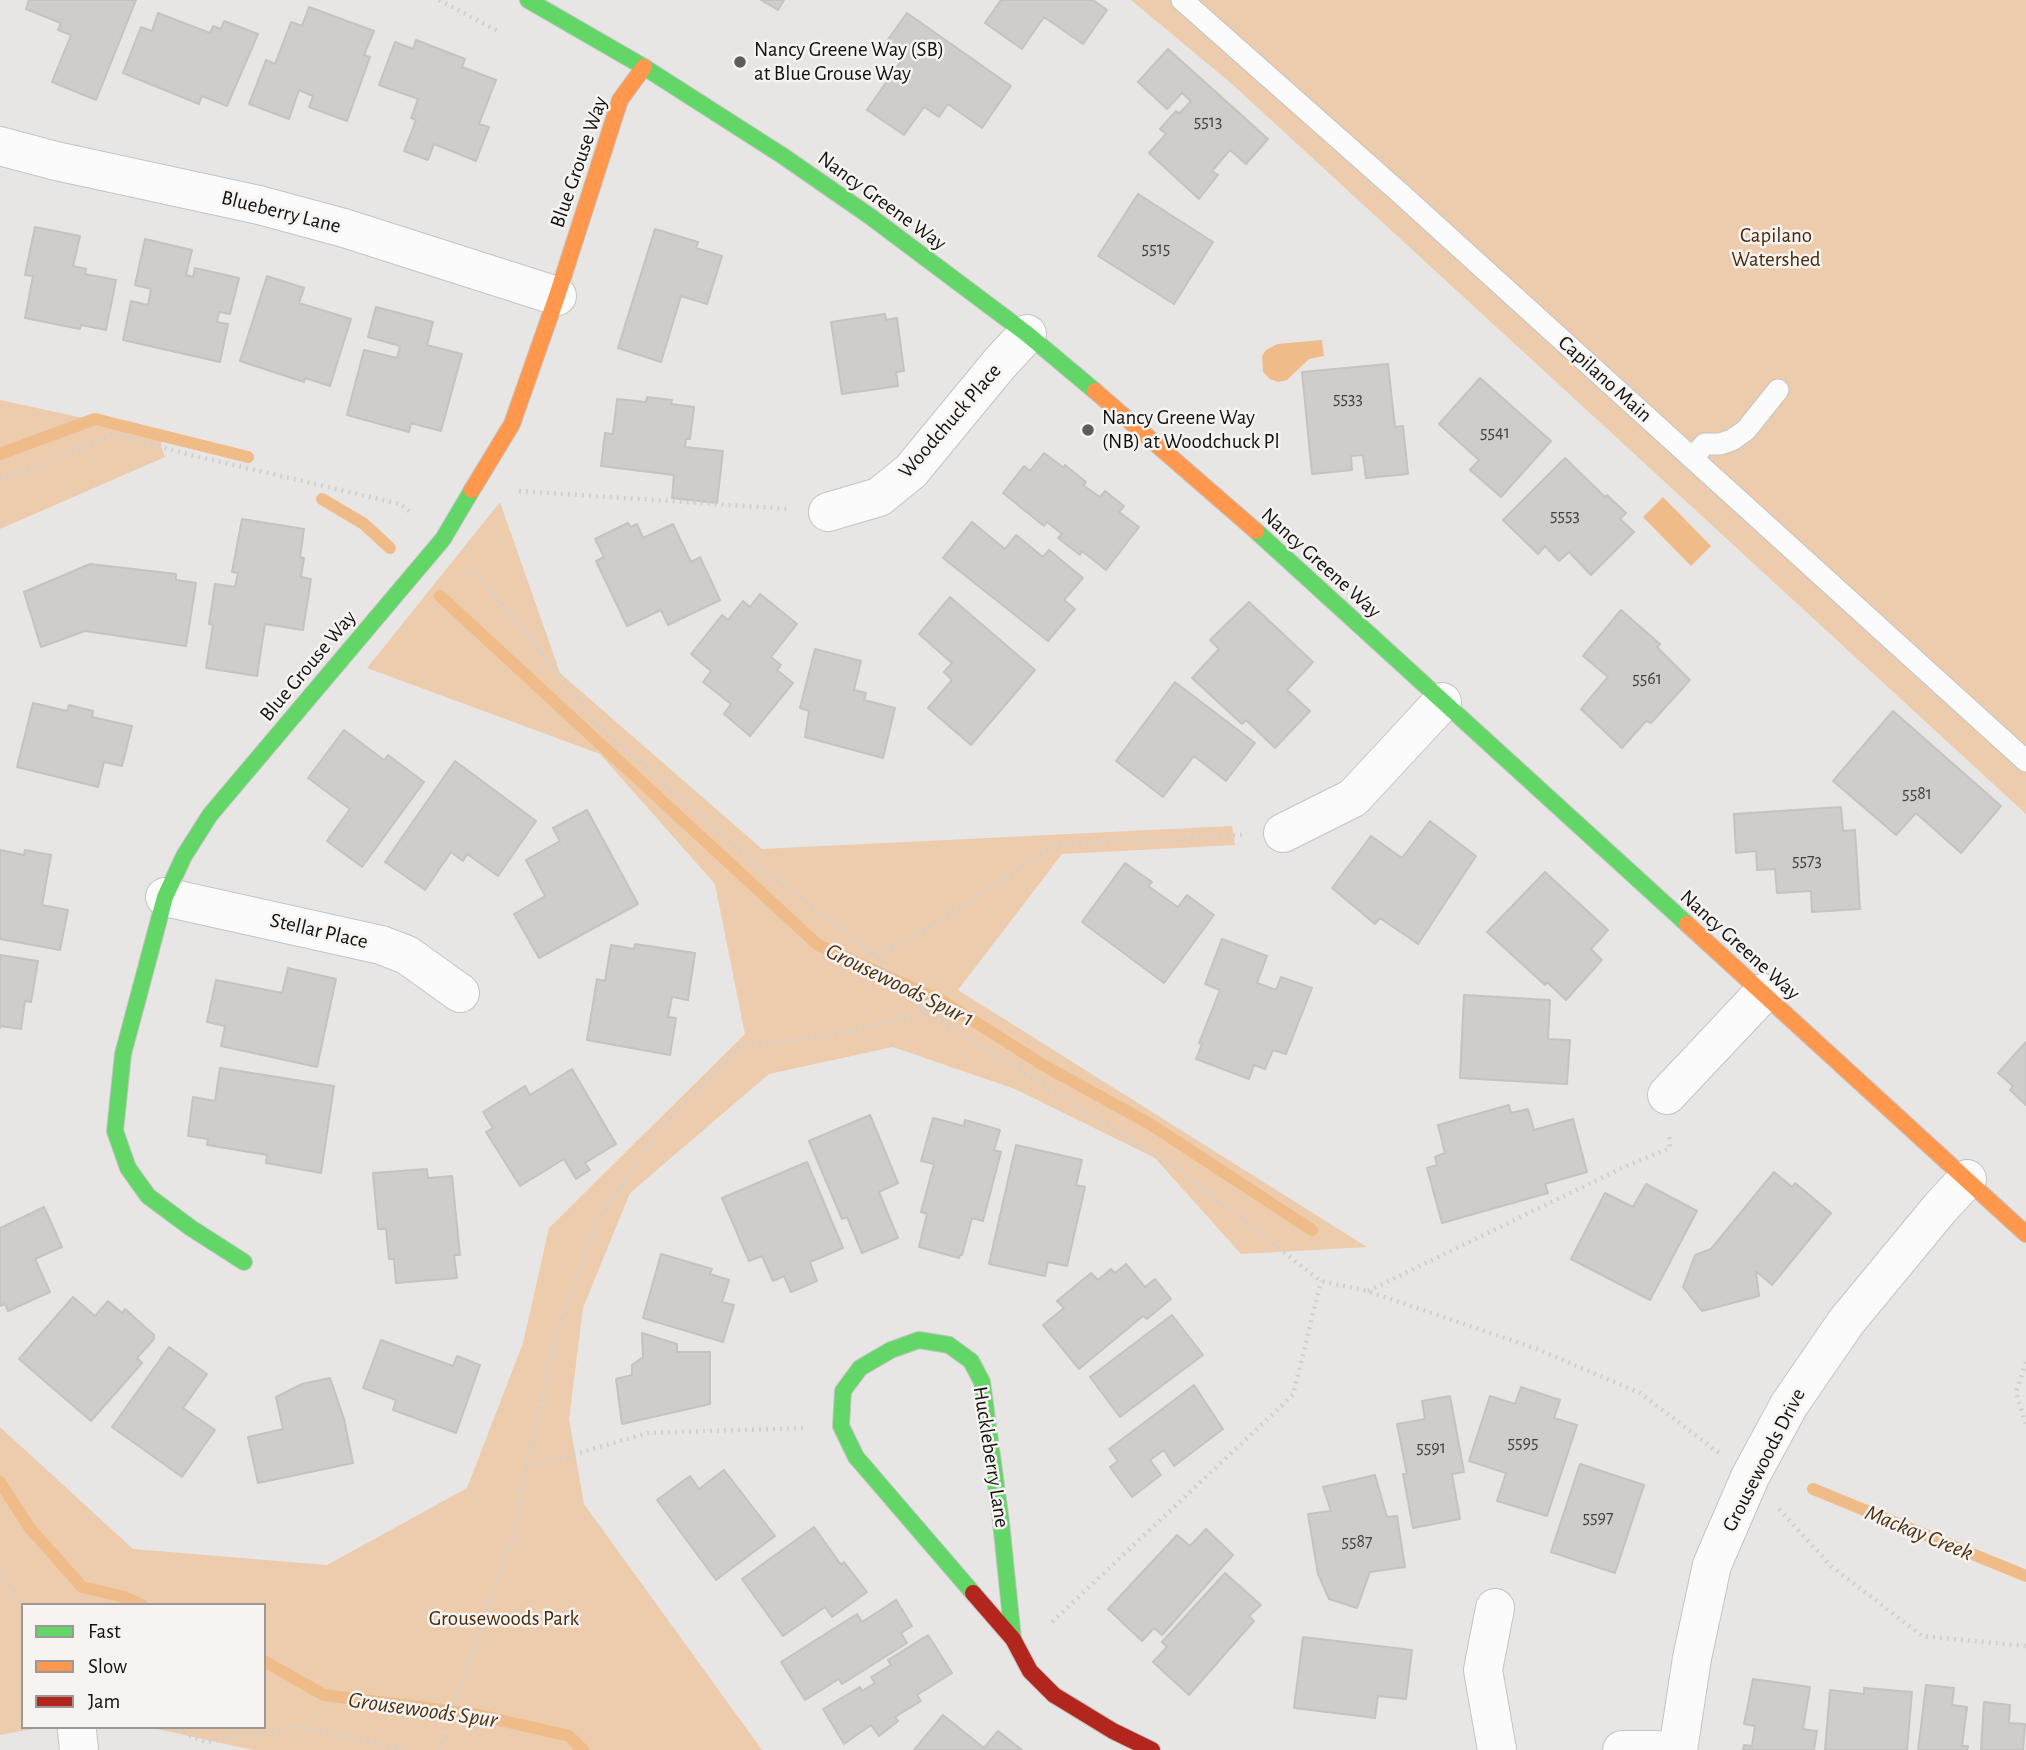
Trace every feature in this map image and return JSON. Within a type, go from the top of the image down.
[{"type":"street","name":"Nancy Greene Way","points":[[528,0],[644,67],[783,156],[1027,334],[1279,551],[2026,1234]]},
{"type":"street","name":"Blue Grouse Way","points":[[244,1262],[148,1196],[128,1168],[115,1131],[123,1054],[165,897],[184,856],[210,814],[443,539],[512,424],[620,100],[644,67]]},
{"type":"street","name":"Blueberry Lane","points":[[0,146],[56,162],[259,205],[332,224],[556,296]]},
{"type":"street","name":"Woodchuck Place","points":[[828,512],[878,497],[911,471],[1027,334]]},
{"type":"street","points":[[1283,833],[1353,798],[1442,702]]},
{"type":"street","name":"Stellar Place","points":[[165,897],[381,945],[407,955],[460,993]]},
{"type":"street","points":[[1667,1095],[1763,993]]},
{"type":"street","name":"Grousewoods Drive","points":[[1678,1750],[1692,1658],[1712,1565],[1750,1477],[1789,1405],[1846,1322],[1941,1206],[1967,1179]]},
{"type":"street","name":"Huckleberry Lane","points":[[1017,1645],[982,1382],[971,1361],[948,1345],[919,1340],[891,1350],[860,1368],[843,1391],[841,1426],[856,1457],[1017,1645],[1030,1671],[1054,1695],[1113,1731],[1152,1750]]},
{"type":"street","points":[[1495,1608],[1483,1670],[1497,1750]]},
{"type":"street","points":[[1622,1750],[1656,1750]]},
{"type":"lane","name":"Capilano Main","points":[[1181,0],[1390,184],[2026,761]]},
{"type":"lane","points":[[1692,458],[1704,444],[1720,444],[1732,440],[1746,430],[1778,390]]},
{"type":"path","points":[[0,479],[32,469],[114,434],[400,504],[443,539],[503,606],[600,727],[758,866],[872,953],[916,1003],[928,1012],[1180,1171],[1321,1281],[1367,1291],[1537,1349],[1640,1393],[1750,1477],[1831,1566],[1922,1636],[2026,1646]]},
{"type":"path","points":[[473,488],[828,512]]},
{"type":"path","points":[[872,953],[901,944],[1054,845],[1283,833]]},
{"type":"path","points":[[440,1750],[514,1533],[556,1336],[598,1220],[656,1133],[740,1047],[843,1033],[928,1012]]},
{"type":"path","points":[[1367,1291],[1612,1173],[1670,1148],[1667,1095]]},
{"type":"path","points":[[1017,1645],[1293,1395],[1321,1281]]},
{"type":"path","points":[[2026,1362],[2016,1392],[2026,1425]]},
{"type":"path","points":[[526,1469],[648,1433],[841,1426]]},
{"type":"path","points":[[0,1573],[21,1604]]},
{"type":"path","points":[[175,1729],[205,1742],[301,1727],[406,1750]]},
{"type":"green space","name":"Capilano Watershed","points":[[1131,0],[2026,0],[2026,814],[1232,84]]},
{"type":"green space","points":[[0,400],[162,435],[161,446],[165,457],[0,529]]},
{"type":"green space","name":"Grousewoods Park","points":[[500,502],[560,673],[762,849],[1232,826],[1235,845],[1062,854],[958,990],[1367,1247],[1241,1254],[1155,1158],[1015,1089],[893,1047],[769,1074],[630,1193],[583,1308],[569,1419],[584,1504],[762,1750],[253,1750],[157,1729],[266,1729],[266,1603],[21,1603],[21,1729],[32,1729],[0,1735],[0,1427],[133,1549],[327,1565],[467,1488],[523,1343],[549,1228],[745,1034],[715,884],[600,754],[367,668]]},
{"type":"shaded area","points":[[1322,340],[1324,356],[1309,359],[1287,380],[1278,382],[1263,372],[1262,356],[1266,350],[1277,344]]},
{"type":"shaded area","points":[[1663,497],[1711,546],[1691,566],[1643,517]]},
{"type":"building","points":[[29,0],[136,0],[96,100],[52,82],[71,35],[58,30],[61,23],[26,9]]},
{"type":"building","points":[[761,0],[784,0],[778,10]]},
{"type":"building","points":[[1001,0],[1093,0],[1107,10],[1083,44],[1044,17],[1022,49],[985,23]]},
{"type":"building","points":[[309,7],[374,31],[364,55],[370,57],[347,121],[309,107],[313,96],[299,90],[289,119],[249,104],[266,60],[275,64],[291,22],[302,26]]},
{"type":"building","points":[[158,13],[210,33],[213,26],[221,29],[224,21],[258,34],[227,106],[202,96],[199,104],[123,73],[141,27],[152,31]]},
{"type":"building","points":[[907,13],[1011,86],[982,128],[948,104],[939,117],[924,107],[904,135],[867,110],[903,58],[884,45]]},
{"type":"building","points":[[416,40],[465,59],[462,67],[496,80],[479,124],[489,127],[476,161],[434,144],[428,160],[404,151],[416,120],[411,118],[418,99],[379,85],[395,42],[413,49]]},
{"type":"building","points":[[1168,49],[1268,139],[1246,164],[1230,150],[1212,171],[1218,175],[1199,199],[1149,153],[1166,134],[1160,129],[1176,111],[1179,114],[1191,101],[1182,93],[1167,109],[1138,82]]},
{"type":"building","points":[[1138,194],[1213,242],[1174,304],[1098,256]]},
{"type":"building","points":[[35,227],[80,236],[73,266],[86,269],[85,274],[116,280],[106,330],[81,325],[80,329],[25,318],[33,276],[25,275]]},
{"type":"building","points":[[655,229],[698,242],[696,248],[722,256],[707,304],[681,296],[661,362],[618,348]]},
{"type":"building","points":[[145,239],[192,250],[186,275],[193,277],[195,268],[239,278],[230,314],[219,312],[217,322],[228,324],[220,362],[123,340],[131,301],[148,305],[151,289],[135,285]]},
{"type":"building","points":[[267,276],[304,288],[299,303],[351,319],[330,386],[305,378],[304,382],[240,361]]},
{"type":"building","points":[[376,307],[433,322],[427,345],[462,354],[441,431],[411,423],[409,432],[347,415],[364,350],[397,358],[400,346],[368,337]]},
{"type":"building","points":[[885,314],[886,320],[897,318],[904,371],[896,372],[898,386],[842,394],[831,322]]},
{"type":"building","points":[[1388,364],[1395,427],[1403,426],[1408,474],[1366,478],[1363,455],[1351,456],[1352,470],[1312,474],[1302,372]]},
{"type":"building","points":[[1480,378],[1551,441],[1501,497],[1470,470],[1479,460],[1439,424]]},
{"type":"building","points":[[647,397],[672,400],[671,404],[694,407],[690,439],[686,439],[685,447],[723,451],[717,503],[672,498],[674,475],[601,466],[605,433],[613,434],[617,399],[646,402]]},
{"type":"building","points":[[1044,453],[1064,468],[1065,465],[1086,482],[1083,485],[1100,497],[1105,491],[1124,506],[1119,512],[1139,527],[1106,570],[1082,551],[1080,555],[1058,538],[1062,534],[1047,522],[1044,526],[1003,493],[1024,466],[1030,471]]},
{"type":"building","points":[[1565,458],[1605,497],[1607,495],[1626,513],[1620,519],[1634,532],[1591,575],[1569,552],[1559,561],[1545,546],[1538,554],[1503,520]]},
{"type":"building","points":[[242,519],[304,529],[300,557],[304,558],[301,577],[311,579],[303,630],[265,624],[257,676],[206,668],[213,625],[209,624],[215,584],[235,587],[238,573],[232,572]]},
{"type":"building","points":[[972,522],[1005,549],[1016,535],[1043,557],[1049,550],[1083,578],[1064,600],[1075,609],[1048,641],[943,558]]},
{"type":"building","points":[[628,523],[631,527],[637,524],[643,538],[673,524],[691,562],[700,557],[720,600],[668,625],[661,610],[627,626],[596,561],[604,557],[595,539]]},
{"type":"building","points":[[90,564],[176,574],[176,580],[196,583],[186,646],[85,631],[41,647],[24,592]]},
{"type":"building","points":[[760,594],[797,624],[771,657],[781,665],[777,670],[793,683],[750,736],[724,714],[731,704],[703,682],[711,671],[691,654],[722,615],[728,620],[743,601],[750,607]]},
{"type":"building","points":[[950,597],[1035,670],[971,745],[928,708],[952,680],[944,672],[952,663],[919,634]]},
{"type":"building","points":[[1249,602],[1313,662],[1287,690],[1310,711],[1275,748],[1246,720],[1242,724],[1192,678],[1219,649],[1210,640]]},
{"type":"building","points":[[1621,610],[1660,644],[1657,647],[1690,680],[1651,723],[1646,721],[1622,748],[1581,709],[1608,677],[1583,656]]},
{"type":"building","points":[[815,649],[861,661],[854,690],[866,693],[864,700],[895,708],[883,758],[805,737],[809,711],[800,708]]},
{"type":"building","points":[[1175,682],[1255,743],[1226,781],[1194,756],[1163,797],[1116,761]]},
{"type":"building","points":[[33,703],[67,711],[69,705],[93,711],[92,717],[132,726],[122,766],[104,762],[98,787],[17,767]]},
{"type":"building","points":[[1893,711],[2001,806],[1961,853],[1916,813],[1896,835],[1833,781]]},
{"type":"building","points":[[344,730],[384,760],[388,755],[424,782],[362,867],[327,841],[350,809],[308,778]]},
{"type":"building","points":[[455,761],[536,821],[498,876],[467,854],[463,861],[451,852],[425,890],[385,862]]},
{"type":"building","points":[[1841,807],[1843,831],[1855,830],[1860,909],[1812,912],[1811,891],[1777,893],[1775,869],[1757,870],[1756,851],[1736,853],[1734,814]]},
{"type":"building","points":[[587,810],[638,904],[539,958],[514,914],[545,896],[526,860],[560,841],[553,828]]},
{"type":"building","points":[[1430,821],[1476,856],[1418,944],[1380,918],[1375,924],[1332,888],[1371,836],[1402,858]]},
{"type":"building","points":[[0,850],[24,855],[25,850],[51,855],[42,905],[68,910],[60,950],[0,939]]},
{"type":"building","points":[[1125,863],[1152,882],[1148,886],[1178,907],[1187,895],[1214,915],[1164,983],[1082,922]]},
{"type":"building","points":[[1545,872],[1608,930],[1591,949],[1602,960],[1566,1000],[1547,982],[1545,985],[1487,932]]},
{"type":"building","points":[[1222,939],[1267,956],[1257,983],[1276,990],[1281,977],[1312,988],[1286,1054],[1273,1050],[1265,1069],[1254,1065],[1249,1079],[1196,1059],[1202,1044],[1199,1043],[1220,990],[1205,984]]},
{"type":"building","points":[[635,944],[695,953],[688,1000],[672,997],[668,1017],[676,1018],[670,1055],[587,1040],[597,979],[605,981],[611,945],[634,949]]},
{"type":"building","points":[[0,955],[38,961],[31,1002],[25,1001],[21,1029],[0,1026]]},
{"type":"building","points":[[288,968],[336,979],[317,1067],[221,1046],[225,1026],[207,1022],[216,980],[282,993]]},
{"type":"building","points":[[1464,995],[1550,1000],[1548,1039],[1570,1040],[1567,1084],[1460,1078]]},
{"type":"building","points":[[2026,1042],[2026,1105],[2010,1090],[2013,1086],[1998,1073]]},
{"type":"building","points":[[220,1068],[334,1086],[321,1173],[266,1163],[267,1155],[207,1145],[208,1139],[188,1136],[193,1097],[215,1101]]},
{"type":"building","points":[[572,1069],[616,1144],[585,1163],[590,1170],[576,1179],[564,1159],[520,1186],[486,1132],[493,1128],[483,1112],[525,1086],[530,1095]]},
{"type":"building","points":[[1509,1105],[1511,1113],[1528,1109],[1534,1130],[1573,1119],[1587,1172],[1545,1184],[1548,1193],[1442,1223],[1427,1168],[1437,1165],[1435,1157],[1445,1153],[1438,1125]]},
{"type":"building","points":[[870,1115],[898,1183],[879,1192],[898,1238],[862,1253],[847,1217],[842,1219],[809,1141]]},
{"type":"building","points":[[933,1118],[964,1126],[965,1120],[1000,1130],[994,1150],[1001,1152],[983,1221],[972,1218],[959,1258],[919,1247],[927,1214],[921,1212],[934,1164],[921,1161]]},
{"type":"building","points":[[1016,1145],[1082,1160],[1076,1185],[1085,1187],[1067,1266],[1048,1262],[1045,1276],[989,1264]]},
{"type":"building","points":[[807,1162],[843,1248],[810,1262],[817,1281],[791,1292],[784,1276],[773,1281],[762,1256],[749,1261],[722,1198]]},
{"type":"building","points":[[427,1169],[428,1178],[452,1176],[460,1255],[454,1255],[457,1278],[396,1283],[394,1259],[389,1259],[386,1229],[378,1229],[373,1173]]},
{"type":"building","points":[[1774,1172],[1792,1187],[1795,1183],[1831,1213],[1772,1285],[1756,1271],[1759,1296],[1702,1311],[1683,1287],[1695,1255],[1711,1249]]},
{"type":"building","points":[[1646,1184],[1697,1211],[1650,1300],[1571,1259],[1605,1193],[1633,1207]]},
{"type":"building","points":[[44,1207],[62,1247],[35,1259],[50,1292],[8,1311],[5,1304],[0,1306],[0,1228]]},
{"type":"building","points":[[661,1254],[712,1269],[710,1274],[729,1280],[722,1302],[734,1305],[723,1342],[643,1318]]},
{"type":"building","points":[[1126,1264],[1145,1287],[1155,1279],[1171,1299],[1147,1319],[1143,1316],[1079,1369],[1043,1325],[1064,1308],[1057,1301],[1091,1273],[1098,1280],[1111,1269],[1115,1273]]},
{"type":"building","points":[[73,1297],[95,1316],[108,1301],[122,1313],[125,1309],[154,1335],[154,1339],[137,1358],[142,1363],[91,1421],[19,1359]]},
{"type":"building","points":[[1172,1315],[1203,1355],[1120,1417],[1090,1377]]},
{"type":"building","points":[[642,1333],[677,1344],[677,1352],[710,1352],[710,1404],[622,1424],[616,1379],[632,1375],[632,1365],[643,1357]]},
{"type":"building","points":[[381,1340],[453,1366],[457,1356],[480,1365],[456,1433],[393,1410],[396,1400],[363,1388]]},
{"type":"building","points":[[169,1347],[207,1374],[183,1408],[215,1430],[182,1477],[112,1427]]},
{"type":"building","points":[[330,1378],[344,1419],[353,1463],[258,1483],[248,1437],[283,1429],[276,1397],[302,1384]]},
{"type":"building","points":[[1194,1385],[1223,1429],[1174,1466],[1164,1450],[1150,1460],[1161,1475],[1132,1497],[1110,1467],[1118,1461],[1109,1449]]},
{"type":"building","points":[[1521,1387],[1560,1400],[1554,1418],[1577,1425],[1547,1516],[1497,1501],[1506,1473],[1469,1461],[1490,1396],[1515,1404]]},
{"type":"building","points":[[1450,1396],[1464,1472],[1452,1474],[1460,1519],[1413,1528],[1403,1474],[1407,1474],[1397,1424],[1425,1419],[1422,1401]]},
{"type":"building","points":[[1580,1464],[1644,1485],[1615,1573],[1551,1552]]},
{"type":"building","points":[[724,1470],[775,1536],[716,1580],[657,1500],[690,1476],[699,1489]]},
{"type":"building","points":[[1375,1475],[1387,1517],[1397,1516],[1405,1567],[1370,1572],[1357,1608],[1329,1599],[1318,1574],[1308,1514],[1331,1511],[1323,1487]]},
{"type":"building","points":[[814,1527],[841,1565],[844,1562],[867,1592],[832,1617],[825,1607],[783,1636],[742,1579]]},
{"type":"building","points":[[1206,1529],[1233,1555],[1162,1635],[1154,1628],[1142,1641],[1108,1609],[1177,1535],[1190,1546]]},
{"type":"building","points":[[1225,1573],[1261,1605],[1249,1616],[1254,1621],[1189,1695],[1153,1662],[1167,1647],[1162,1642]]},
{"type":"building","points":[[896,1600],[912,1626],[901,1633],[907,1643],[842,1684],[839,1679],[805,1700],[781,1662],[857,1614],[862,1622]]},
{"type":"building","points":[[928,1635],[952,1673],[917,1695],[921,1701],[895,1717],[898,1721],[879,1736],[871,1725],[844,1744],[823,1709],[860,1687],[862,1691],[875,1683],[871,1677],[891,1665],[888,1660]]},
{"type":"building","points":[[1303,1637],[1412,1650],[1406,1699],[1378,1696],[1375,1718],[1294,1708]]},
{"type":"building","points":[[1753,1679],[1810,1687],[1803,1729],[1817,1731],[1814,1750],[1743,1750],[1744,1745],[1752,1746],[1755,1726],[1744,1724]]},
{"type":"building","points":[[1926,1685],[1954,1688],[1952,1705],[1967,1707],[1962,1746],[1968,1746],[1967,1750],[1918,1750]]},
{"type":"building","points":[[1864,1688],[1912,1692],[1907,1750],[1825,1750],[1830,1690],[1864,1694]]},
{"type":"building","points":[[1984,1702],[2010,1705],[2009,1723],[2025,1724],[2023,1750],[1981,1750]]},
{"type":"building","points":[[943,1715],[984,1748],[998,1731],[1022,1750],[914,1750]]},
{"type":"waterway","name":"Grousewoods Spur 1","points":[[0,454],[95,419],[248,457]]},
{"type":"waterway","name":"Grousewoods Spur 1","points":[[322,499],[364,524],[390,548]]},
{"type":"waterway","name":"Grousewoods Spur 1","points":[[440,596],[818,945],[944,1002],[1043,1065],[1150,1124],[1312,1230]]},
{"type":"waterway","name":"Grousewoods Spur","points":[[0,1482],[29,1527],[82,1587],[138,1603]]},
{"type":"waterway","name":"Mackay Creek","points":[[1813,1489],[2026,1576]]},
{"type":"waterway","name":"Grousewoods Spur","points":[[266,1662],[324,1695],[474,1714],[569,1736],[583,1750]]},
{"type":"traffic: fast","points":[[528,0],[644,67],[783,156],[871,217],[1027,334],[1095,391]]},
{"type":"traffic: fast","points":[[244,1262],[148,1196],[128,1168],[115,1131],[123,1054],[165,897],[184,856],[210,815],[443,539],[472,490]]},
{"type":"traffic: fast","points":[[1256,531],[1687,924]]},
{"type":"traffic: fast","points":[[973,1593],[856,1457],[841,1426],[843,1391],[860,1368],[891,1350],[919,1340],[949,1345],[971,1361],[982,1382],[1013,1639]]},
{"type":"traffic: slow","points":[[472,490],[512,424],[557,296],[620,100],[644,67]]},
{"type":"traffic: slow","points":[[1095,391],[1256,531]]},
{"type":"traffic: slow","points":[[1687,924],[2026,1234]]},
{"type":"traffic: jam","points":[[973,1593],[1013,1639],[1030,1671],[1054,1695],[1113,1731],[1152,1750]]},
{"type":"place","name":"Nancy Greene Way (SB) at Blue Grouse Way","points":[[740,62]]},
{"type":"place","name":"Nancy Greene Way (NB) at Woodchuck Pl","points":[[1088,430]]}]
